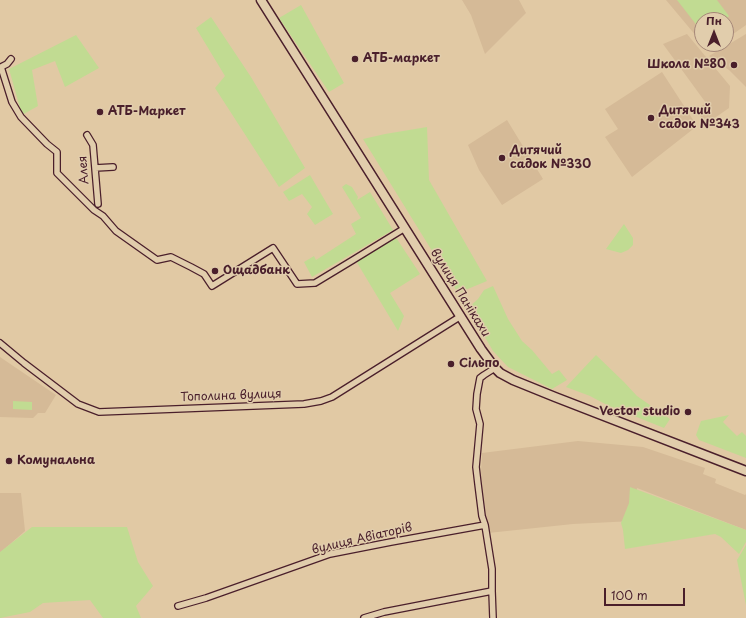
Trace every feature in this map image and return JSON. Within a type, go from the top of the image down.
[{"type":"street","name":"вулиця Панікахи","points":[[261,0],[481,349],[500,373],[520,383],[746,471]]},
{"type":"street","points":[[11,59],[7,64],[1,67],[12,102],[21,117],[47,144],[57,152],[57,173],[94,210],[103,216],[116,231],[157,260],[171,257],[191,266],[204,274],[212,286],[273,248],[297,284],[315,283],[405,228]]},
{"type":"street","name":"Алея","points":[[87,135],[93,145],[98,204]]},
{"type":"street","points":[[95,168],[112,167]]},
{"type":"street","name":"Тополина вулиця","points":[[0,343],[78,404],[99,412],[304,404],[321,401],[332,397],[461,316]]},
{"type":"street","points":[[493,618],[492,569],[481,510],[476,467],[480,424],[477,414],[479,383],[480,378],[484,374],[495,368]]},
{"type":"street","name":"вулиця Авіаторів","points":[[178,606],[206,598],[330,554],[485,525]]},
{"type":"street","points":[[364,618],[384,612],[492,591]]},
{"type":"shaded area","points":[[462,0],[519,0],[526,13],[485,54],[471,15]]},
{"type":"shaded area","points":[[666,0],[746,0],[746,25],[734,33],[734,12],[694,12],[694,33]]},
{"type":"shaded area","points":[[687,34],[694,42],[694,52],[702,52],[730,86],[729,108],[706,124],[696,110],[706,103],[663,44]]},
{"type":"shaded area","name":"Школа №80","points":[[746,34],[746,87],[729,70],[709,56],[716,52],[734,52],[734,41]]},
{"type":"shaded area","name":"Дитячий садок №343","points":[[662,72],[697,126],[632,177],[605,137],[618,129],[605,109]]},
{"type":"shaded area","name":"Дитячий садок №330","points":[[507,120],[543,179],[502,205],[479,170],[468,145]]},
{"type":"shaded area","points":[[0,357],[56,395],[45,413],[38,413],[33,418],[0,417]]},
{"type":"shaded area","points":[[578,441],[643,447],[705,468],[703,474],[716,479],[715,483],[745,495],[746,494],[746,530],[637,488],[633,521],[573,524],[488,533],[481,473],[482,453]]},
{"type":"shaded area","points":[[0,493],[21,493],[25,531],[1,552],[0,552]]},
{"type":"green space","points":[[677,0],[717,0],[726,12],[694,12],[694,22]]},
{"type":"green space","points":[[301,5],[344,83],[329,92],[279,18]]},
{"type":"green space","points":[[211,17],[251,77],[305,168],[279,187],[215,88],[225,76],[196,28]]},
{"type":"green space","points":[[76,35],[99,68],[65,87],[55,61],[32,70],[38,106],[22,115],[9,69]]},
{"type":"green space","points":[[427,127],[429,180],[487,281],[458,293],[363,139]]},
{"type":"green space","points":[[310,175],[333,214],[315,225],[307,214],[312,207],[302,194],[289,201],[283,192]]},
{"type":"green space","points":[[346,184],[352,187],[358,197],[357,200],[370,192],[393,230],[312,277],[304,262],[314,256],[316,260],[356,234],[351,224],[361,218],[342,187]]},
{"type":"green space","points":[[624,224],[633,238],[633,245],[628,250],[621,253],[606,249]]},
{"type":"green space","points":[[395,236],[420,274],[390,293],[404,316],[398,331],[356,261]]},
{"type":"green space","points":[[493,286],[508,319],[522,341],[532,350],[552,374],[559,370],[567,380],[552,389],[508,367],[493,351],[468,308],[478,299],[484,290]]},
{"type":"green space","points":[[596,355],[637,396],[670,419],[664,428],[566,387]]},
{"type":"green space","points":[[13,401],[32,402],[32,410],[13,409]]},
{"type":"green space","points":[[729,415],[723,422],[737,436],[742,432],[746,436],[746,458],[699,440],[696,435],[701,421]]},
{"type":"green space","points":[[630,487],[746,530],[746,542],[739,554],[721,537],[715,534],[625,549],[621,523],[629,503]]},
{"type":"green space","points":[[32,527],[127,527],[138,562],[153,586],[136,606],[141,618],[103,618],[90,600],[43,603],[30,612],[0,618],[0,552]]},
{"type":"green space","points":[[746,545],[746,605],[737,560]]},
{"type":"place","name":"АТБ-маркет","points":[[355,59]]},
{"type":"place","name":"Школа №80","points":[[734,65]]},
{"type":"place","name":"АТБ-Маркет","points":[[100,112]]},
{"type":"place","name":"Дитячий садок №343","points":[[651,118]]},
{"type":"place","name":"Дитячий садок №330","points":[[502,158]]},
{"type":"place","name":"Ощадбанк","points":[[215,271]]},
{"type":"place","name":"Сільпо","points":[[451,364]]},
{"type":"place","name":"Vector studio","points":[[688,412]]},
{"type":"place","name":"Комунальна","points":[[9,461]]}]
